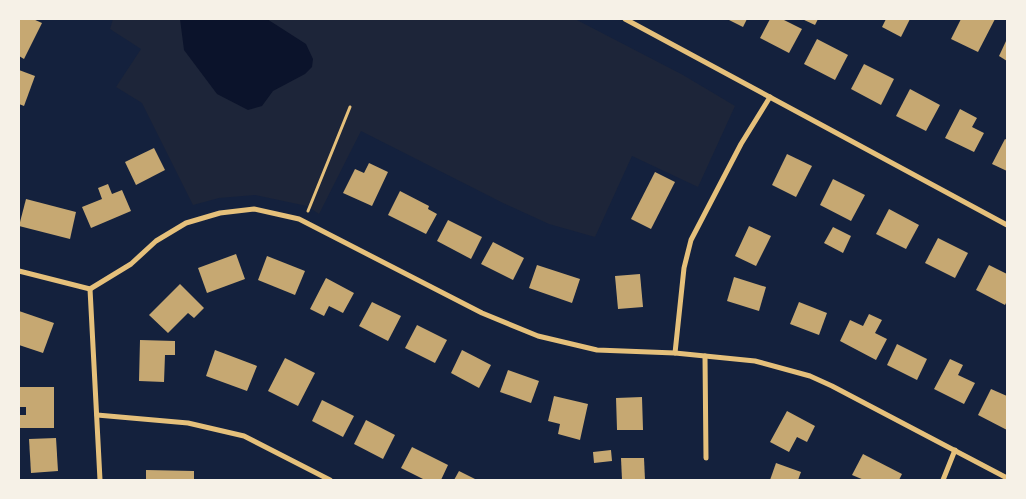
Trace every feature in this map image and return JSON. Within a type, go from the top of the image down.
[{"type":"street","points":[[625,19],[1007,225]]},
{"type":"street","points":[[675,353],[684,268],[691,240],[741,144],[770,97]]},
{"type":"street","points":[[19,271],[90,289],[131,264],[156,241],[186,223],[220,213],[254,209],[304,221],[482,313],[538,336],[597,350],[675,353],[755,361],[810,376],[1007,478]]},
{"type":"street","points":[[90,289],[100,480]]},
{"type":"street","points":[[705,356],[706,458]]},
{"type":"street","points":[[96,415],[188,423],[244,436],[330,480]]},
{"type":"street","points":[[944,480],[955,450]]},
{"type":"path","points":[[304,221],[350,106]]},
{"type":"shaded area","points":[[113,19],[575,19],[683,75],[735,106],[698,187],[632,156],[595,237],[549,224],[503,203],[361,131],[319,214],[307,206],[255,195],[219,198],[193,205],[142,103],[116,87],[141,49],[110,29]]},
{"type":"shaded area","points":[[180,19],[267,19],[306,44],[313,59],[312,67],[305,74],[273,91],[262,106],[248,110],[217,94],[184,50]]},
{"type":"building","points":[[19,19],[33,19],[42,23],[24,59],[19,56]]},
{"type":"building","points":[[727,19],[747,19],[743,27]]},
{"type":"building","points":[[770,19],[782,19],[802,29],[789,53],[760,38]]},
{"type":"building","points":[[802,19],[818,19],[815,25]]},
{"type":"building","points":[[886,19],[910,19],[901,37],[882,27]]},
{"type":"building","points":[[961,19],[995,19],[978,52],[951,39]]},
{"type":"building","points":[[817,39],[848,55],[835,80],[804,64]]},
{"type":"building","points":[[1007,39],[1007,61],[999,56]]},
{"type":"building","points":[[864,64],[894,79],[881,105],[851,89]]},
{"type":"building","points":[[19,70],[35,76],[24,106],[19,104]]},
{"type":"building","points":[[910,89],[940,105],[926,131],[896,116]]},
{"type":"building","points":[[960,109],[977,118],[972,127],[984,133],[974,152],[945,138]]},
{"type":"building","points":[[1005,139],[1007,140],[1007,171],[992,164]]},
{"type":"building","points":[[154,148],[165,170],[136,185],[125,162]]},
{"type":"building","points":[[787,154],[812,166],[796,197],[772,185]]},
{"type":"building","points":[[369,163],[388,172],[372,206],[343,193],[355,169],[364,173]]},
{"type":"building","points":[[655,172],[675,182],[651,229],[631,219]]},
{"type":"building","points":[[833,179],[865,195],[851,221],[820,205]]},
{"type":"building","points":[[108,184],[112,194],[122,190],[131,211],[91,228],[82,207],[102,199],[98,188]]},
{"type":"building","points":[[400,191],[429,206],[428,209],[437,214],[426,234],[388,215]]},
{"type":"building","points":[[26,199],[76,212],[70,239],[19,226]]},
{"type":"building","points":[[889,209],[919,225],[906,249],[876,234]]},
{"type":"building","points":[[448,220],[482,237],[471,259],[437,241]]},
{"type":"building","points":[[749,226],[771,236],[756,266],[735,256]]},
{"type":"building","points":[[833,227],[851,236],[843,253],[824,243]]},
{"type":"building","points":[[938,238],[968,253],[955,278],[925,263]]},
{"type":"building","points":[[493,242],[524,258],[513,280],[481,264]]},
{"type":"building","points":[[236,254],[245,279],[207,293],[198,268]]},
{"type":"building","points":[[267,256],[305,271],[295,295],[258,280]]},
{"type":"building","points":[[537,265],[580,279],[572,303],[529,288]]},
{"type":"building","points":[[989,265],[1007,274],[1007,301],[1005,305],[976,290]]},
{"type":"building","points":[[640,274],[643,307],[618,309],[615,276]]},
{"type":"building","points":[[734,277],[766,287],[759,311],[727,301]]},
{"type":"building","points":[[326,278],[354,293],[343,313],[329,306],[324,316],[310,309]]},
{"type":"building","points":[[180,284],[204,308],[194,318],[188,313],[168,333],[149,315]]},
{"type":"building","points":[[372,302],[401,316],[388,341],[359,326]]},
{"type":"building","points":[[799,302],[827,313],[819,335],[790,324]]},
{"type":"building","points":[[19,311],[54,323],[43,353],[19,345]]},
{"type":"building","points":[[869,314],[882,320],[875,333],[887,339],[876,360],[840,341],[850,320],[863,326]]},
{"type":"building","points":[[417,325],[447,340],[435,363],[405,348]]},
{"type":"building","points":[[140,340],[175,341],[175,355],[165,355],[164,382],[139,381]]},
{"type":"building","points":[[897,344],[927,359],[917,380],[887,365]]},
{"type":"building","points":[[215,350],[257,366],[247,391],[206,376]]},
{"type":"building","points":[[462,350],[491,365],[479,388],[451,373]]},
{"type":"building","points":[[285,358],[315,373],[298,406],[268,391]]},
{"type":"building","points":[[950,359],[963,365],[958,375],[975,383],[964,404],[934,389]]},
{"type":"building","points":[[508,370],[539,381],[531,403],[500,392]]},
{"type":"building","points":[[19,387],[54,387],[54,428],[19,428],[19,415],[26,415],[26,407],[19,407]]},
{"type":"building","points":[[991,389],[1007,396],[1007,430],[978,415]]},
{"type":"building","points":[[554,396],[588,404],[580,440],[558,434],[560,424],[548,421]]},
{"type":"building","points":[[642,397],[643,430],[617,430],[616,398]]},
{"type":"building","points":[[322,400],[354,416],[343,437],[312,421]]},
{"type":"building","points":[[787,411],[815,426],[807,442],[797,437],[789,452],[770,442]]},
{"type":"building","points":[[366,420],[395,435],[383,459],[354,444]]},
{"type":"building","points":[[56,438],[58,471],[31,473],[29,439]]},
{"type":"building","points":[[412,447],[448,465],[441,480],[425,480],[401,468]]},
{"type":"building","points":[[611,450],[612,461],[594,463],[593,452]]},
{"type":"building","points":[[863,454],[902,474],[899,480],[864,480],[852,475]]},
{"type":"building","points":[[621,458],[644,458],[645,480],[622,480]]},
{"type":"building","points":[[776,463],[801,472],[798,480],[770,480]]},
{"type":"building","points":[[146,470],[194,471],[194,480],[146,480]]},
{"type":"building","points":[[459,471],[477,480],[454,480]]}]
